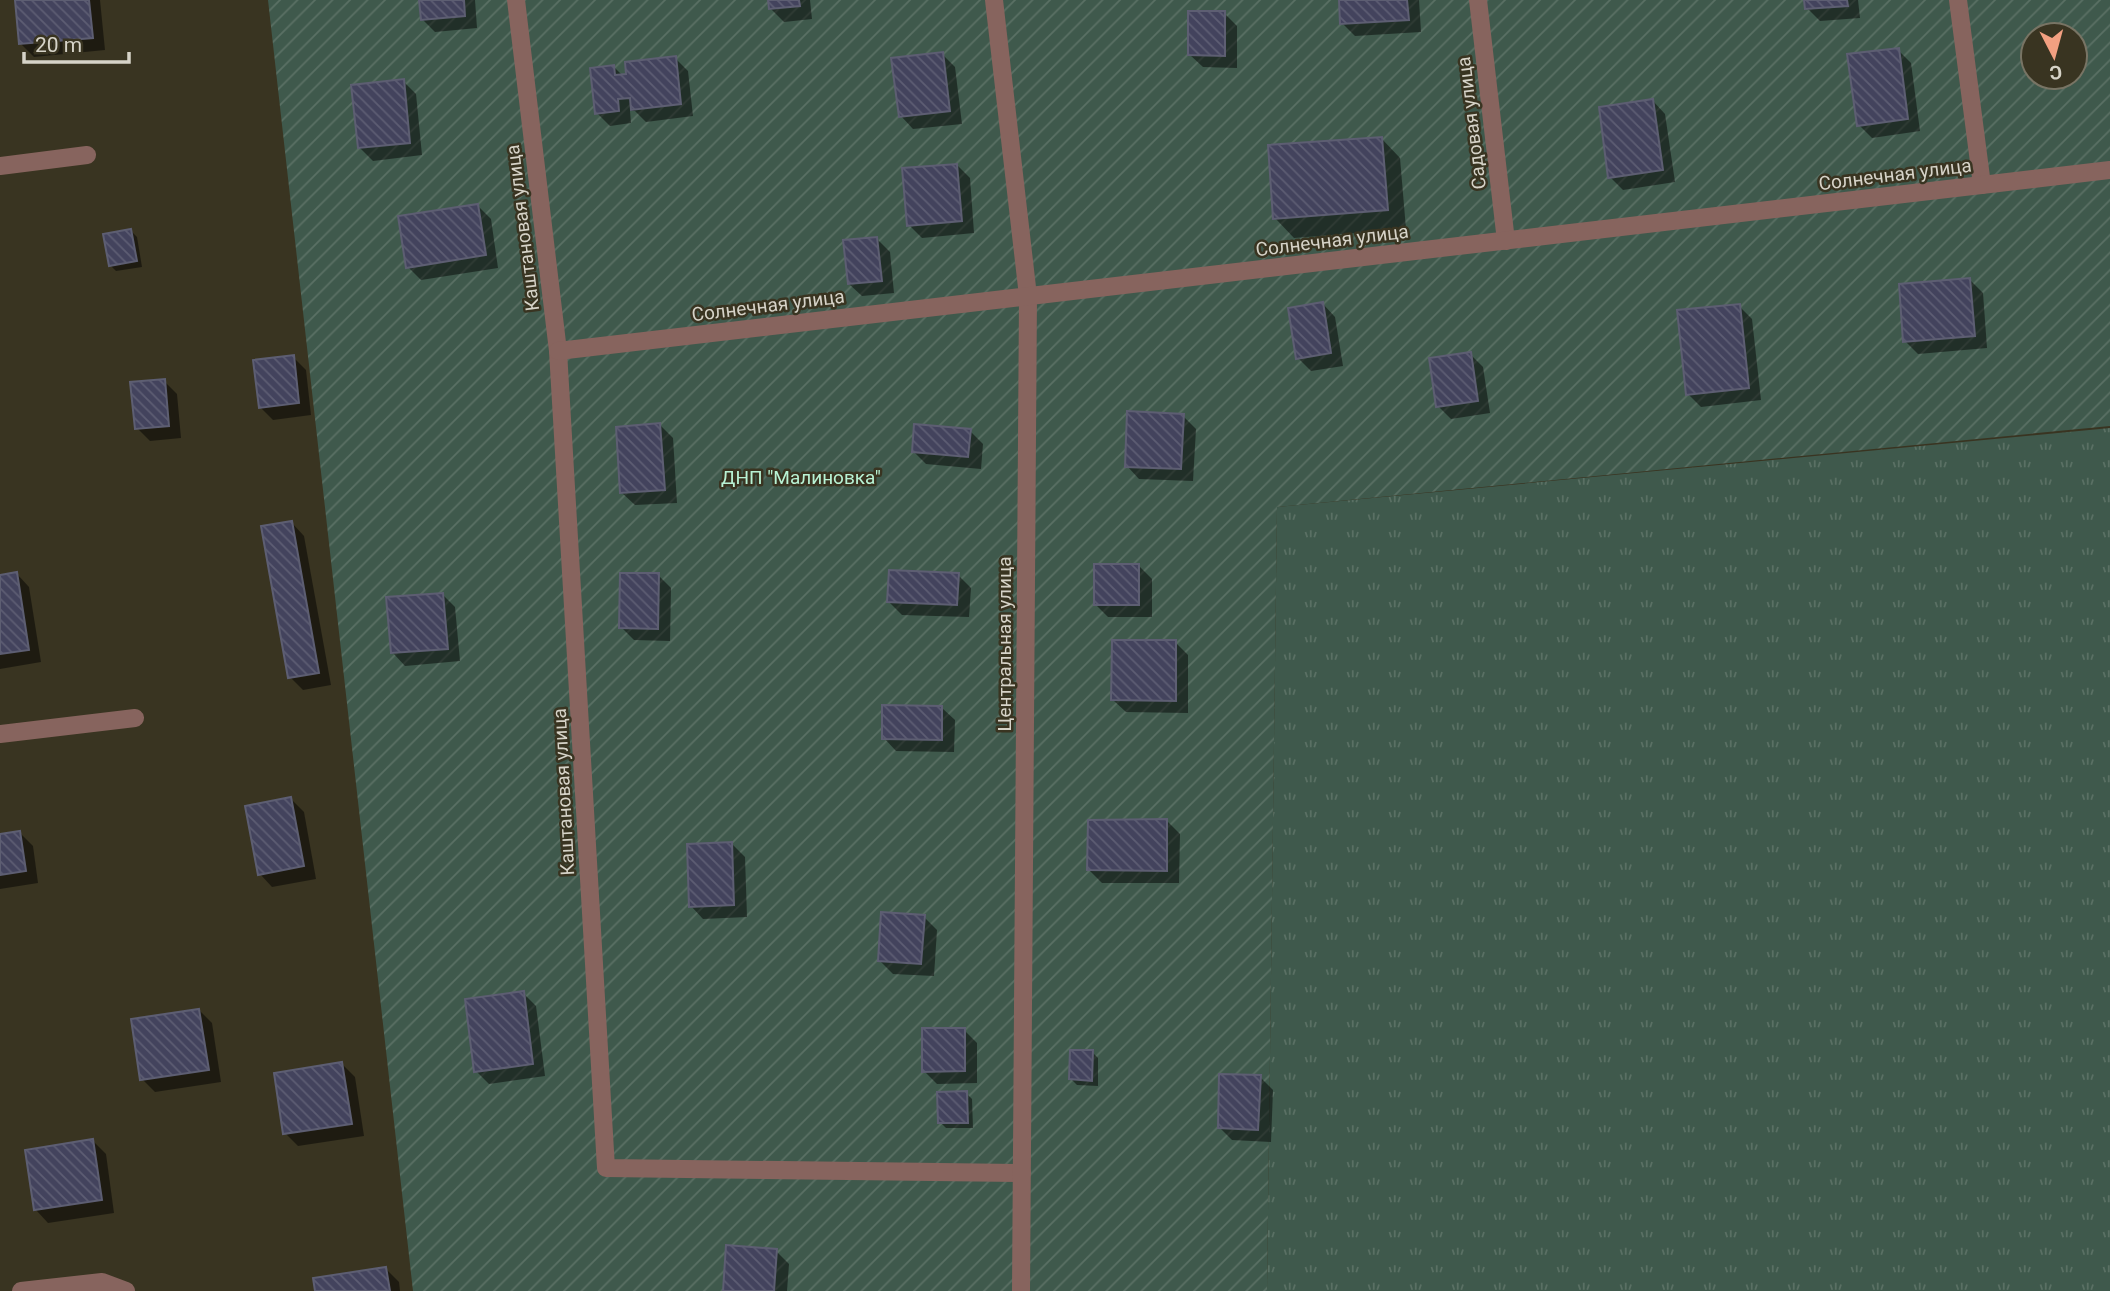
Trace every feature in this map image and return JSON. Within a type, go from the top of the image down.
[{"type":"street","name":"Каштановая улица","points":[[516,0],[558,351],[606,1168],[1021,1173]]},
{"type":"street","name":"Центральная улица","points":[[994,0],[1028,296],[1021,1291]]},
{"type":"street","name":"Садовая улица","points":[[1478,0],[1506,241]]},
{"type":"street","points":[[1958,0],[1982,185]]},
{"type":"street","points":[[0,166],[88,155]]},
{"type":"street","name":"Солнечная улица","points":[[558,351],[2110,170]]},
{"type":"street","points":[[0,734],[135,718]]},
{"type":"street","points":[[21,1291],[102,1282],[125,1291]]},
{"type":"green space","name":"ДНП \"Малиновка\"","points":[[268,0],[2110,0],[2110,426],[1277,507],[1267,1291],[413,1291]]},
{"type":"green space","points":[[2110,428],[2110,1291],[1267,1291],[1277,507]]},
{"type":"building","points":[[15,0],[89,0],[93,38],[19,44]]},
{"type":"building","points":[[419,0],[464,0],[465,16],[421,20]]},
{"type":"building","points":[[768,0],[799,0],[800,6],[769,9]]},
{"type":"building","points":[[1339,0],[1407,0],[1409,20],[1340,24]]},
{"type":"building","points":[[1804,0],[1847,0],[1848,6],[1805,9]]},
{"type":"building","points":[[1188,11],[1225,11],[1225,56],[1188,55]]},
{"type":"building","points":[[1899,48],[1908,119],[1857,126],[1847,54]]},
{"type":"building","points":[[943,52],[950,111],[899,117],[891,58]]},
{"type":"building","points":[[676,56],[681,104],[631,110],[630,98],[618,99],[619,111],[595,114],[590,68],[614,65],[615,75],[626,74],[625,62]]},
{"type":"building","points":[[404,79],[410,143],[358,148],[351,85]]},
{"type":"building","points":[[1653,99],[1663,170],[1608,178],[1599,107]]},
{"type":"building","points":[[1382,137],[1388,210],[1273,219],[1268,145]]},
{"type":"building","points":[[957,164],[962,221],[907,226],[902,168]]},
{"type":"building","points":[[478,204],[486,255],[406,268],[398,216]]},
{"type":"building","points":[[131,229],[137,261],[109,266],[103,234]]},
{"type":"building","points":[[877,237],[882,281],[848,284],[843,240]]},
{"type":"building","points":[[1970,278],[1975,336],[1903,342],[1899,284]]},
{"type":"building","points":[[1323,302],[1331,353],[1296,359],[1288,308]]},
{"type":"building","points":[[1740,304],[1749,388],[1686,395],[1677,310]]},
{"type":"building","points":[[1471,352],[1478,401],[1436,407],[1429,358]]},
{"type":"building","points":[[294,355],[299,403],[259,408],[253,360]]},
{"type":"building","points":[[165,379],[169,426],[135,429],[130,382]]},
{"type":"building","points":[[1127,411],[1184,414],[1181,469],[1125,467]]},
{"type":"building","points":[[660,423],[665,490],[620,493],[616,427]]},
{"type":"building","points":[[914,424],[971,429],[968,457],[912,452]]},
{"type":"building","points":[[292,521],[319,673],[288,678],[261,526]]},
{"type":"building","points":[[1094,564],[1139,564],[1139,605],[1094,605]]},
{"type":"building","points":[[889,570],[959,573],[957,605],[887,602]]},
{"type":"building","points":[[17,572],[29,650],[0,654],[0,575]]},
{"type":"building","points":[[620,573],[659,573],[658,629],[619,628]]},
{"type":"building","points":[[443,593],[448,649],[391,653],[386,597]]},
{"type":"building","points":[[1112,640],[1176,640],[1176,701],[1111,700]]},
{"type":"building","points":[[882,705],[942,706],[942,740],[882,739]]},
{"type":"building","points":[[291,797],[304,866],[258,875],[245,806]]},
{"type":"building","points":[[1167,819],[1167,871],[1087,870],[1088,820]]},
{"type":"building","points":[[20,831],[26,871],[0,875],[0,834]]},
{"type":"building","points":[[732,842],[734,905],[689,907],[687,844]]},
{"type":"building","points":[[881,912],[925,915],[921,964],[878,961]]},
{"type":"building","points":[[524,991],[533,1064],[474,1072],[465,999]]},
{"type":"building","points":[[199,1009],[209,1070],[140,1080],[131,1019]]},
{"type":"building","points":[[922,1028],[965,1028],[965,1071],[922,1072]]},
{"type":"building","points":[[1070,1050],[1093,1050],[1092,1081],[1069,1079]]},
{"type":"building","points":[[342,1062],[352,1124],[283,1134],[274,1073]]},
{"type":"building","points":[[1219,1074],[1261,1075],[1258,1130],[1218,1128]]},
{"type":"building","points":[[967,1091],[968,1123],[938,1123],[937,1092]]},
{"type":"building","points":[[93,1139],[102,1200],[34,1210],[25,1150]]},
{"type":"building","points":[[726,1245],[777,1249],[774,1291],[723,1291]]},
{"type":"building","points":[[386,1267],[390,1291],[315,1291],[313,1278]]}]
